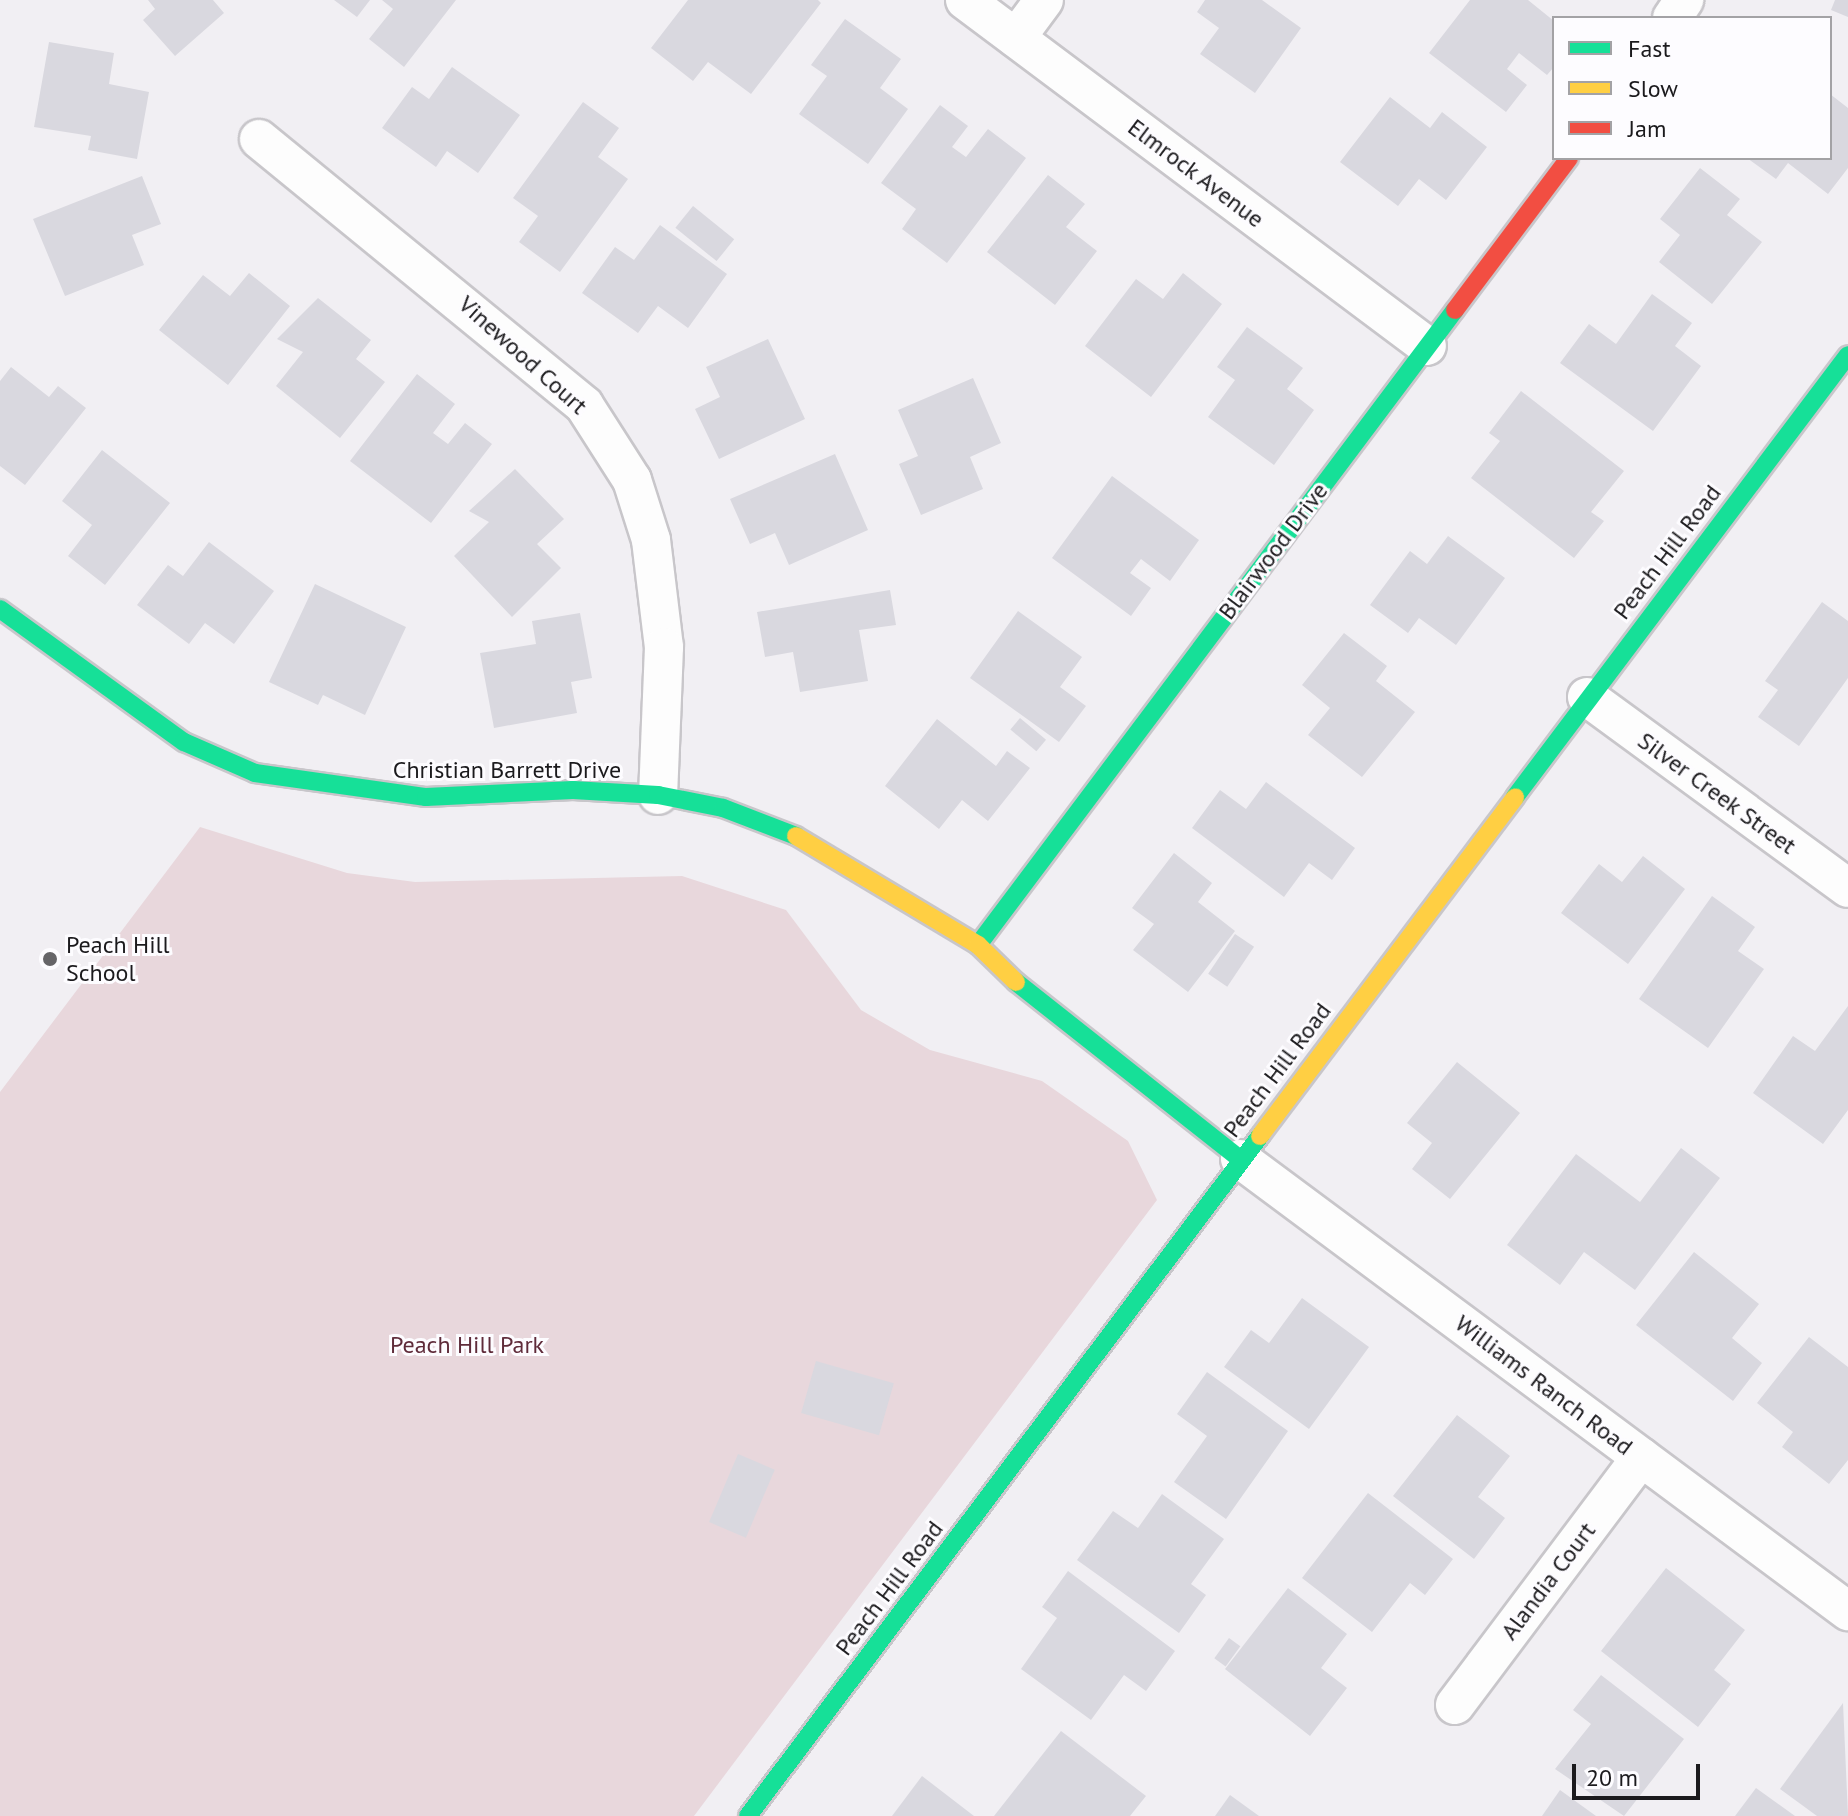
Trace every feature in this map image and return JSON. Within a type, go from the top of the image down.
[{"type":"street","name":"Elmrock Avenue","points":[[965,0],[1427,346]]},
{"type":"street","points":[[1016,38],[1044,0]]},
{"type":"street","name":"Vinewood Court","points":[[259,139],[584,405],[632,480],[651,540],[664,647],[658,795]]},
{"type":"street","name":"Blairwood Drive","points":[[978,945],[1567,160]]},
{"type":"street","name":"Peach Hill Road","points":[[748,1816],[1587,697],[1848,355]]},
{"type":"street","name":"Christian Barrett Drive","points":[[0,609],[184,742],[255,773],[426,797],[573,790],[658,795],[723,808],[816,843],[978,945],[1053,1018],[1240,1159]]},
{"type":"street","name":"Silver Creek Street","points":[[1587,697],[1848,888]]},
{"type":"street","name":"Williams Ranch Road","points":[[1240,1159],[1848,1611]]},
{"type":"street","name":"Alandia Court","points":[[1455,1705],[1641,1457]]},
{"type":"green space","name":"Peach Hill Park","points":[[200,827],[347,873],[415,882],[682,876],[786,910],[861,1010],[930,1050],[1042,1081],[1128,1141],[1157,1200],[694,1816],[0,1816],[0,1092]]},
{"type":"building","points":[[148,0],[213,0],[224,13],[175,56],[143,20],[155,9]]},
{"type":"building","points":[[334,0],[370,0],[357,17]]},
{"type":"building","points":[[382,0],[456,0],[404,67],[369,39],[393,9]]},
{"type":"building","points":[[688,0],[818,0],[821,3],[751,94],[708,62],[693,81],[651,48]]},
{"type":"building","points":[[1205,0],[1262,0],[1301,28],[1255,93],[1200,54],[1219,28],[1197,12]]},
{"type":"building","points":[[1470,0],[1528,0],[1552,19],[1552,69],[1547,75],[1519,53],[1507,69],[1527,85],[1506,112],[1429,53]]},
{"type":"building","points":[[1835,0],[1848,0],[1848,17],[1831,10]]},
{"type":"building","points":[[845,19],[901,59],[880,88],[908,109],[868,164],[799,114],[827,76],[811,65]]},
{"type":"building","points":[[49,42],[114,53],[109,84],[149,92],[137,159],[88,150],[91,136],[34,127]]},
{"type":"building","points":[[452,67],[520,115],[478,173],[447,151],[436,167],[382,128],[412,87],[429,99]]},
{"type":"building","points":[[1832,96],[1848,108],[1848,168],[1828,194],[1788,163],[1776,179],[1750,160],[1832,160]]},
{"type":"building","points":[[1390,97],[1430,128],[1442,112],[1487,147],[1446,200],[1419,179],[1398,206],[1340,162]]},
{"type":"building","points":[[583,102],[619,128],[598,157],[628,179],[560,272],[519,242],[538,216],[513,198]]},
{"type":"building","points":[[940,105],[968,126],[952,147],[966,157],[988,129],[1026,158],[947,263],[902,229],[916,209],[881,183]]},
{"type":"building","points":[[1700,168],[1740,199],[1727,215],[1762,242],[1712,304],[1659,262],[1680,235],[1660,219]]},
{"type":"building","points":[[1048,175],[1085,204],[1066,227],[1097,251],[1055,305],[987,252]]},
{"type":"building","points":[[142,176],[161,224],[132,235],[144,265],[65,296],[33,219]]},
{"type":"building","points":[[693,206],[734,239],[717,261],[675,228]]},
{"type":"building","points":[[660,225],[727,274],[688,328],[658,306],[638,333],[582,293],[615,247],[634,260]]},
{"type":"building","points":[[249,273],[290,306],[228,385],[159,330],[203,275],[230,296]]},
{"type":"building","points":[[1183,273],[1222,304],[1151,397],[1085,346],[1136,279],[1163,299]]},
{"type":"building","points":[[1652,294],[1692,323],[1675,346],[1701,366],[1653,431],[1560,363],[1589,324],[1616,344]]},
{"type":"building","points":[[318,298],[371,340],[356,359],[385,382],[340,438],[276,386],[303,352],[277,339]]},
{"type":"building","points":[[1247,327],[1303,368],[1287,389],[1314,410],[1274,465],[1208,417],[1235,380],[1217,367]]},
{"type":"building","points":[[768,339],[805,419],[719,459],[695,409],[720,397],[706,367]]},
{"type":"building","points":[[11,367],[49,397],[58,386],[86,408],[25,485],[0,466],[0,381]]},
{"type":"building","points":[[417,374],[455,404],[433,433],[448,444],[465,423],[492,444],[431,523],[350,461]]},
{"type":"building","points":[[973,378],[1001,443],[970,457],[983,489],[921,515],[899,464],[918,456],[898,410]]},
{"type":"building","points":[[1521,391],[1624,471],[1591,512],[1604,521],[1574,558],[1471,478],[1500,441],[1489,433]]},
{"type":"building","points":[[102,450],[170,503],[105,585],[68,556],[92,525],[62,501]]},
{"type":"building","points":[[835,454],[868,530],[789,565],[775,533],[750,544],[730,499]]},
{"type":"building","points":[[515,469],[564,519],[537,544],[561,568],[512,617],[454,556],[489,522],[469,511]]},
{"type":"building","points":[[1112,476],[1199,540],[1170,581],[1141,559],[1130,573],[1151,588],[1131,616],[1052,558]]},
{"type":"building","points":[[1448,536],[1505,578],[1456,645],[1419,618],[1408,633],[1370,605],[1410,551],[1427,564]]},
{"type":"building","points":[[209,542],[274,591],[234,644],[205,623],[189,644],[137,605],[168,565],[183,576]]},
{"type":"building","points":[[315,584],[406,627],[365,715],[323,695],[318,705],[269,682]]},
{"type":"building","points":[[890,590],[896,625],[859,630],[868,681],[800,692],[793,652],[765,657],[757,612]]},
{"type":"building","points":[[1822,602],[1848,621],[1848,678],[1799,746],[1758,717],[1778,690],[1765,681]]},
{"type":"building","points":[[1018,611],[1082,657],[1060,687],[1086,706],[1059,742],[970,678]]},
{"type":"building","points":[[580,613],[592,678],[571,682],[577,713],[494,728],[480,653],[536,644],[532,621]]},
{"type":"building","points":[[1344,633],[1387,666],[1376,681],[1415,712],[1362,777],[1308,735],[1330,708],[1302,685]]},
{"type":"building","points":[[1020,718],[1046,740],[1036,751],[1010,729]]},
{"type":"building","points":[[937,719],[996,766],[1007,751],[1030,768],[988,821],[962,800],[939,829],[885,786]]},
{"type":"building","points":[[1266,782],[1355,848],[1332,880],[1309,863],[1284,897],[1192,828],[1220,790],[1246,809]]},
{"type":"building","points":[[1174,853],[1212,883],[1198,902],[1235,931],[1188,992],[1133,950],[1154,924],[1132,908]]},
{"type":"building","points":[[1643,856],[1685,889],[1628,964],[1561,913],[1599,864],[1622,882]]},
{"type":"building","points":[[1712,896],[1755,927],[1738,951],[1764,969],[1708,1048],[1639,999]]},
{"type":"building","points":[[1235,934],[1254,947],[1227,987],[1208,974]]},
{"type":"building","points":[[1848,1006],[1848,1110],[1823,1144],[1753,1093],[1793,1036],[1815,1051]]},
{"type":"building","points":[[1457,1062],[1520,1113],[1450,1199],[1412,1169],[1432,1143],[1407,1123]]},
{"type":"building","points":[[1681,1148],[1720,1178],[1635,1290],[1584,1252],[1560,1285],[1507,1245],[1576,1154],[1640,1202]]},
{"type":"building","points":[[1694,1252],[1759,1304],[1732,1338],[1762,1363],[1733,1401],[1636,1325]]},
{"type":"building","points":[[1302,1298],[1369,1347],[1309,1429],[1224,1367],[1251,1330],[1269,1343]]},
{"type":"building","points":[[1809,1337],[1848,1367],[1848,1460],[1829,1484],[1782,1447],[1793,1432],[1757,1403]]},
{"type":"building","points":[[816,1361],[894,1383],[879,1435],[801,1413]]},
{"type":"building","points":[[1207,1372],[1288,1431],[1226,1519],[1174,1482],[1207,1436],[1177,1414]]},
{"type":"building","points":[[1457,1415],[1510,1456],[1478,1497],[1505,1518],[1474,1559],[1393,1496]]},
{"type":"building","points":[[738,1454],[775,1470],[746,1538],[709,1522]]},
{"type":"building","points":[[1368,1493],[1453,1559],[1425,1595],[1410,1583],[1372,1632],[1302,1578]]},
{"type":"building","points":[[1162,1494],[1224,1539],[1191,1584],[1206,1595],[1179,1633],[1077,1560],[1113,1511],[1138,1528]]},
{"type":"building","points":[[1666,1568],[1745,1630],[1714,1670],[1731,1684],[1698,1727],[1601,1651]]},
{"type":"building","points":[[1068,1571],[1175,1651],[1146,1691],[1124,1675],[1091,1720],[1021,1669],[1057,1618],[1042,1607]]},
{"type":"building","points":[[1288,1588],[1347,1634],[1321,1668],[1347,1688],[1310,1736],[1225,1669]]},
{"type":"building","points":[[1229,1638],[1240,1646],[1226,1666],[1214,1658]]},
{"type":"building","points":[[1601,1675],[1684,1739],[1624,1816],[1555,1769],[1591,1724],[1573,1710]]},
{"type":"building","points":[[1843,1703],[1848,1816],[1817,1816],[1780,1789]]},
{"type":"building","points":[[1061,1731],[1146,1796],[1130,1816],[994,1816]]},
{"type":"building","points":[[922,1776],[974,1816],[892,1816]]},
{"type":"building","points":[[1756,1788],[1795,1816],[1735,1816]]},
{"type":"building","points":[[1560,1790],[1596,1816],[1542,1816]]},
{"type":"building","points":[[1230,1795],[1259,1816],[1215,1816]]},
{"type":"traffic: fast","points":[[978,945],[1455,310]]},
{"type":"traffic: fast","points":[[1515,797],[1848,355]]},
{"type":"traffic: fast","points":[[0,609],[184,742],[255,773],[426,797],[573,790],[658,795],[723,808],[796,836]]},
{"type":"traffic: fast","points":[[1016,982],[1240,1159]]},
{"type":"traffic: fast","points":[[748,1816],[1260,1136]]},
{"type":"traffic: slow","points":[[1260,1136],[1515,797]]},
{"type":"traffic: slow","points":[[796,836],[978,945],[1016,982]]},
{"type":"traffic: jam","points":[[1455,310],[1568,160]]},
{"type":"place","name":"Peach Hill School","points":[[50,959]]}]
